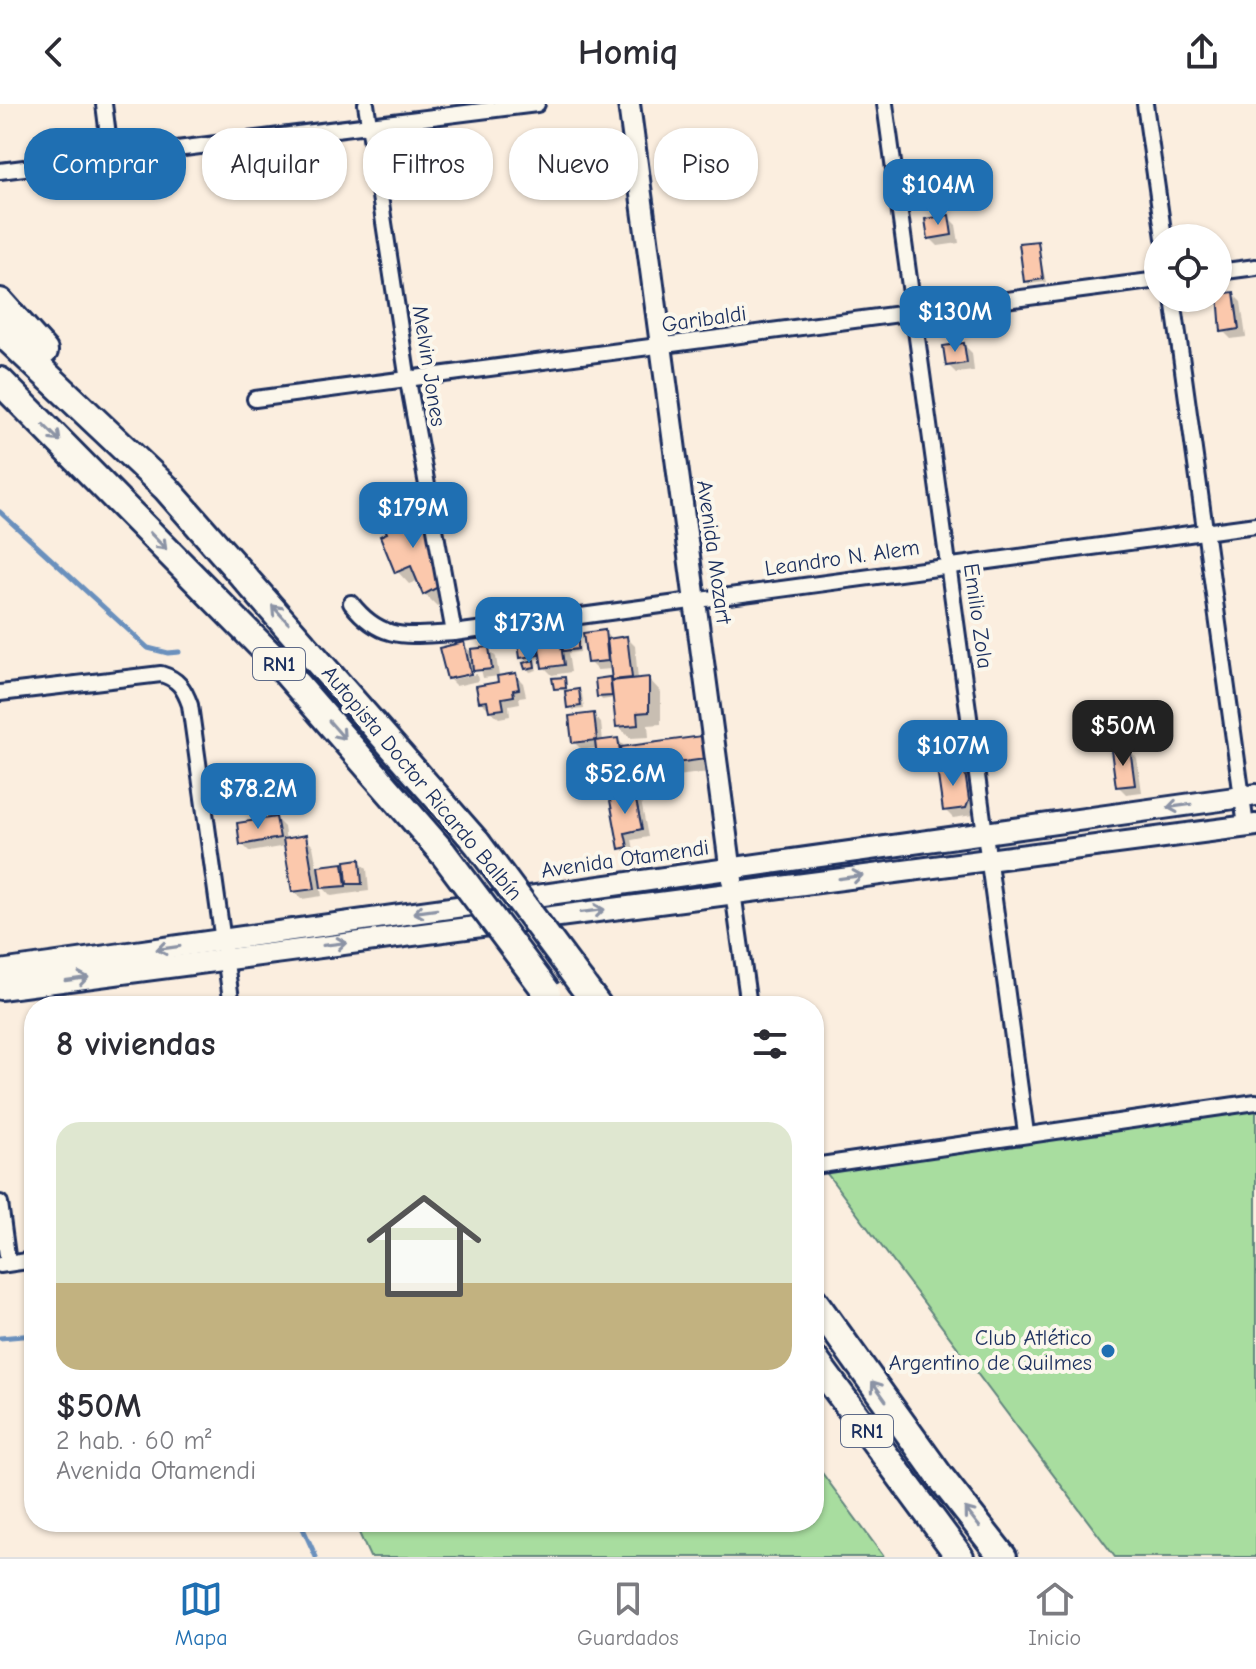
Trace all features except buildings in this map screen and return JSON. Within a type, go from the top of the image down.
[{"type":"highway","points":[[0,302],[166,488]]},
{"type":"highway","name":"Autopista Doctor Ricardo Balbín","points":[[0,331],[166,488],[477,843],[591,996]]},
{"type":"highway","name":"Autopista Doctor Ricardo Balbín","points":[[0,381],[277,662],[443,853],[550,996]]},
{"type":"highway","name":"RN1","points":[[824,1315],[941,1478],[1003,1557]]},
{"type":"highway","name":"RN1","points":[[824,1373],[960,1557]]},
{"type":"main road","name":"Avenida Mozart","points":[[629,104],[733,892]]},
{"type":"main road","name":"Avenida Otamendi","points":[[0,989],[224,949],[731,869],[1249,796]]},
{"type":"main road","name":"Avenida Otamendi","points":[[0,971],[733,892],[1251,826]]},
{"type":"street","points":[[104,104],[107,128]]},
{"type":"street","name":"Melvin Jones","points":[[366,104],[408,381],[454,633]]},
{"type":"street","points":[[186,150],[537,104]]},
{"type":"street","name":"Emilio Zola","points":[[885,104],[1026,1133]]},
{"type":"street","points":[[1145,104],[1162,224]]},
{"type":"street","points":[[0,171],[24,168]]},
{"type":"street","points":[[1232,270],[1256,267]]},
{"type":"street","name":"Garibaldi","points":[[255,399],[1144,282]]},
{"type":"street","points":[[1175,312],[1203,533],[1249,796],[1251,826]]},
{"type":"street","name":"Leandro N. Alem","points":[[351,603],[377,630],[399,635],[454,633],[1256,525]]},
{"type":"street","points":[[0,693],[150,675],[172,677],[184,689],[190,705],[231,996]]},
{"type":"street","name":"Avenida Mozart","points":[[733,892],[748,996]]},
{"type":"street","points":[[824,1164],[1256,1102]]},
{"type":"street","points":[[0,1203],[4,1264],[24,1261]]},
{"type":"green space","name":"Club Atlético Argentino de Quilmes","points":[[1256,1109],[1256,1557],[1115,1557],[824,1167]]},
{"type":"green space","points":[[824,1476],[884,1557],[370,1557],[359,1532],[824,1532]]},
{"type":"waterway","points":[[0,512],[148,648],[179,652]]},
{"type":"waterway","points":[[0,1338],[24,1336]]},
{"type":"waterway","points":[[305,1532],[316,1557]]},
{"type":"place","name":"Club Atlético Argentino de Quilmes","points":[[1108,1351]]}]
